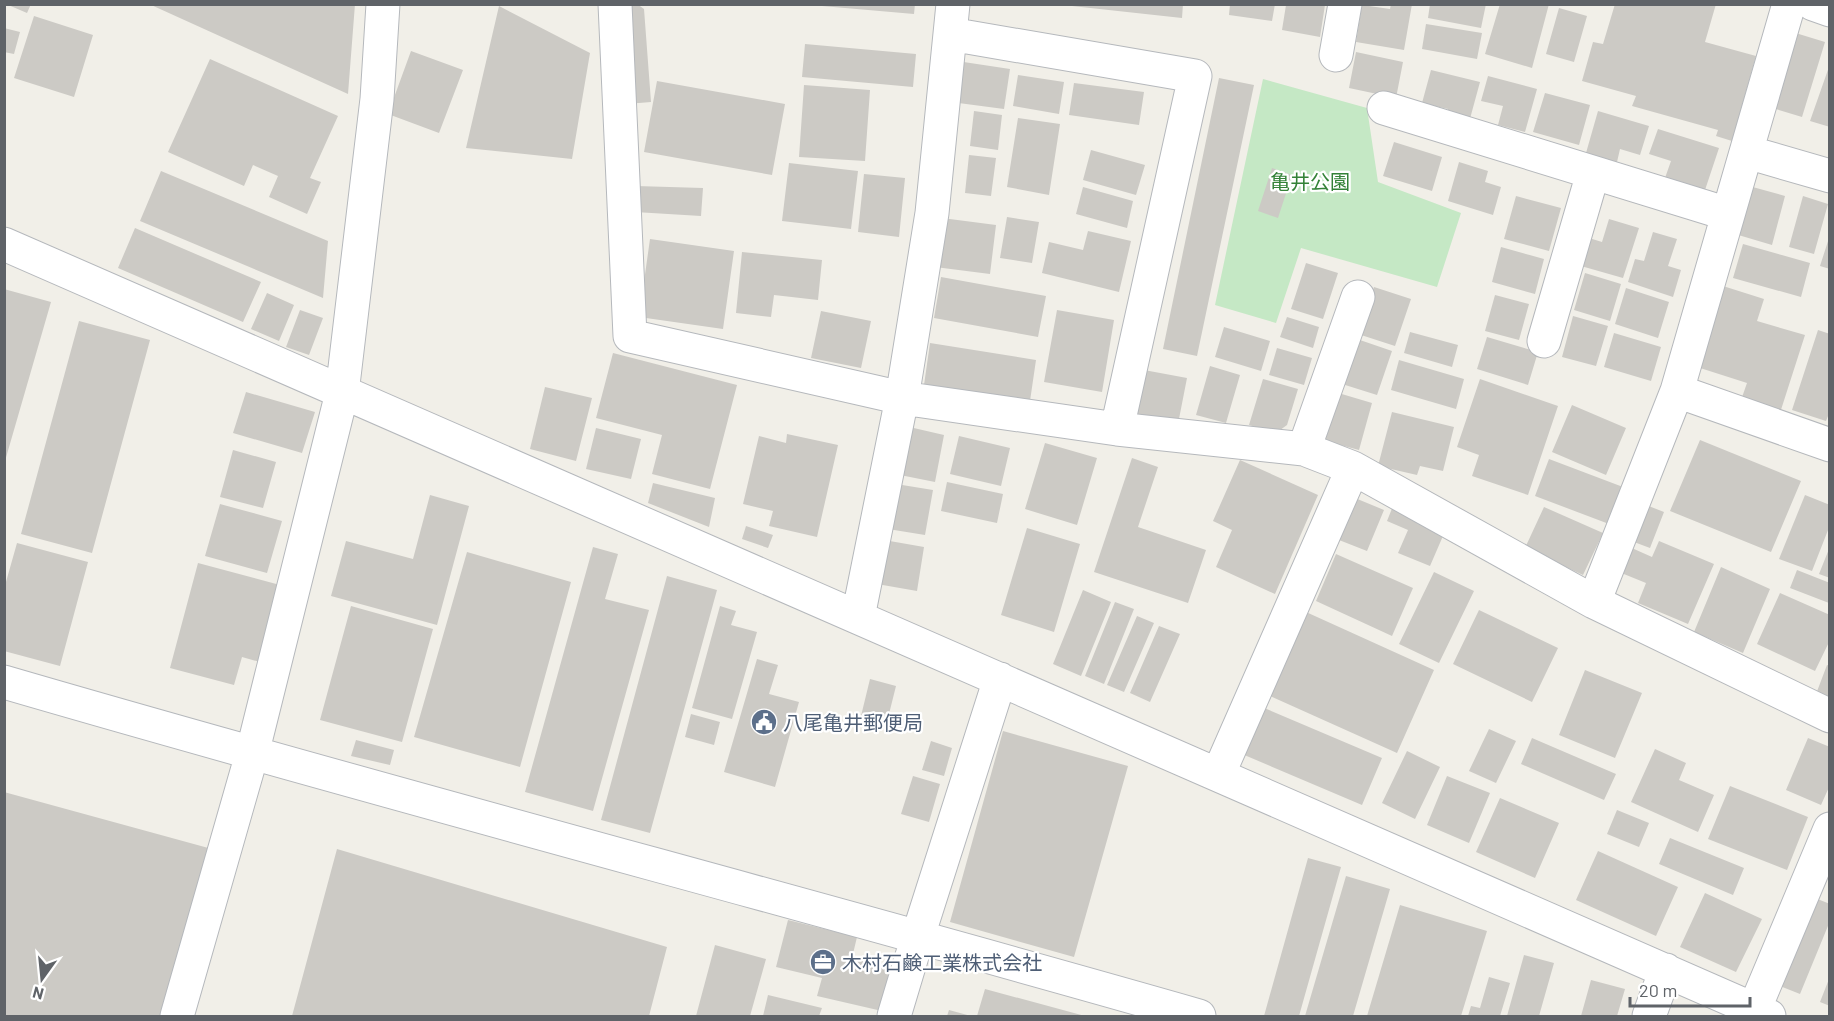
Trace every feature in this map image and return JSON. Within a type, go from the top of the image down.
[{"type":"street","points":[[177,1017],[252,754],[342,393],[377,99],[383,4]]},
{"type":"street","points":[[615,4],[630,336],[902,398],[1117,429],[1304,449],[1353,468],[1594,602],[1830,716]]},
{"type":"street","points":[[1336,55],[1345,4]]},
{"type":"street","points":[[1594,602],[1677,391],[1747,152],[1813,6]]},
{"type":"street","points":[[858,617],[902,398],[932,213],[951,19],[1196,76],[1117,429]]},
{"type":"street","points":[[1384,108],[1728,214]]},
{"type":"street","points":[[1747,152],[1830,176]]},
{"type":"street","points":[[1544,341],[1593,173]]},
{"type":"street","points":[[4,244],[1761,1013],[1830,829]]},
{"type":"street","points":[[1304,449],[1358,297]]},
{"type":"street","points":[[1677,391],[1830,445]]},
{"type":"street","points":[[1218,775],[1353,468]]},
{"type":"street","points":[[894,1017],[1000,679]]},
{"type":"street","points":[[4,682],[252,754],[918,936],[1199,1017]]},
{"type":"street","points":[[1649,1017],[1666,970]]},
{"type":"green space","name":"亀井公園","points":[[1263,79],[1367,108],[1378,182],[1461,213],[1437,287],[1301,248],[1276,323],[1215,305]]},
{"type":"building","points":[[6,4],[31,4],[27,13]]},
{"type":"building","points":[[149,4],[355,4],[348,94]]},
{"type":"building","points":[[619,4],[637,4],[644,9],[651,102],[627,104]]},
{"type":"building","points":[[822,4],[915,4],[914,14],[822,6]]},
{"type":"building","points":[[1072,4],[1183,4],[1182,18],[1072,6]]},
{"type":"building","points":[[1230,4],[1275,4],[1272,21],[1229,15]]},
{"type":"building","points":[[1391,4],[1412,4],[1404,50],[1356,42],[1362,5],[1390,9]]},
{"type":"building","points":[[1430,4],[1486,4],[1481,28],[1428,18]]},
{"type":"building","points":[[1500,4],[1549,4],[1532,68],[1485,54]]},
{"type":"building","points":[[1615,4],[1716,4],[1705,42],[1756,56],[1732,141],[1716,136],[1718,130],[1632,106],[1636,96],[1582,81],[1593,42],[1603,44]]},
{"type":"building","points":[[1286,5],[1325,5],[1320,37],[1282,30]]},
{"type":"building","points":[[499,6],[590,53],[572,159],[466,148]]},
{"type":"building","points":[[1559,8],[1587,16],[1574,62],[1546,54]]},
{"type":"building","points":[[34,16],[93,35],[74,97],[14,78]]},
{"type":"building","points":[[1426,24],[1482,33],[1477,59],[1422,49]]},
{"type":"building","points":[[4,28],[20,32],[14,54],[4,52]]},
{"type":"building","points":[[1789,31],[1825,42],[1802,117],[1766,106]]},
{"type":"building","points":[[805,44],[916,54],[913,87],[802,77]]},
{"type":"building","points":[[411,51],[463,70],[439,133],[388,114]]},
{"type":"building","points":[[1356,52],[1403,62],[1396,98],[1349,88]]},
{"type":"building","points":[[210,59],[338,116],[310,178],[321,182],[307,214],[269,197],[278,176],[253,165],[244,186],[168,152]]},
{"type":"building","points":[[957,61],[1010,69],[1004,109],[951,102]]},
{"type":"building","points":[[1830,64],[1830,127],[1810,121]]},
{"type":"building","points":[[1431,70],[1480,82],[1468,126],[1446,121],[1448,109],[1422,103]]},
{"type":"building","points":[[1018,75],[1064,82],[1059,114],[1013,106]]},
{"type":"building","points":[[1488,76],[1537,89],[1525,132],[1498,125],[1503,106],[1481,101]]},
{"type":"building","points":[[1219,78],[1254,85],[1197,356],[1163,349]]},
{"type":"building","points":[[657,81],[785,104],[772,175],[644,152]]},
{"type":"building","points":[[1074,83],[1144,92],[1139,125],[1069,115]]},
{"type":"building","points":[[804,85],[870,90],[865,161],[799,157]]},
{"type":"building","points":[[1545,93],[1590,105],[1579,145],[1533,132]]},
{"type":"building","points":[[974,111],[1002,115],[998,150],[970,146]]},
{"type":"building","points":[[1598,111],[1649,126],[1640,155],[1620,149],[1617,162],[1586,153]]},
{"type":"building","points":[[1018,118],[1060,124],[1049,195],[1007,187]]},
{"type":"building","points":[[1658,129],[1719,148],[1705,190],[1665,178],[1671,161],[1649,154]]},
{"type":"building","points":[[1394,142],[1442,157],[1432,191],[1383,176]]},
{"type":"building","points":[[1091,150],[1145,165],[1136,195],[1083,180]]},
{"type":"building","points":[[969,155],[996,158],[991,196],[965,193]]},
{"type":"building","points":[[1459,162],[1488,171],[1485,182],[1501,187],[1493,215],[1448,201]]},
{"type":"building","points":[[789,163],[858,171],[851,229],[782,221]]},
{"type":"building","points":[[1272,168],[1292,175],[1278,218],[1258,211]]},
{"type":"building","points":[[161,171],[328,241],[323,298],[140,221]]},
{"type":"building","points":[[864,174],[905,178],[899,237],[858,232]]},
{"type":"building","points":[[636,186],[703,188],[701,216],[635,212]]},
{"type":"building","points":[[1749,186],[1785,196],[1772,245],[1735,234]]},
{"type":"building","points":[[1083,187],[1133,201],[1127,228],[1076,214]]},
{"type":"building","points":[[1516,196],[1561,208],[1549,251],[1504,239]]},
{"type":"building","points":[[1803,196],[1828,204],[1814,254],[1789,247]]},
{"type":"building","points":[[1007,217],[1039,222],[1032,263],[1000,258]]},
{"type":"building","points":[[942,218],[996,225],[990,274],[935,267]]},
{"type":"building","points":[[1609,219],[1639,228],[1623,278],[1581,266],[1589,238],[1602,242]]},
{"type":"building","points":[[135,228],[261,282],[243,322],[118,268]]},
{"type":"building","points":[[1088,231],[1131,241],[1119,292],[1042,273],[1049,242],[1083,250]]},
{"type":"building","points":[[1653,232],[1677,239],[1668,266],[1681,270],[1673,297],[1628,282],[1635,259],[1644,261]]},
{"type":"building","points":[[1830,238],[1830,269],[1820,266]]},
{"type":"building","points":[[650,239],[734,251],[723,329],[639,317]]},
{"type":"building","points":[[1743,244],[1810,263],[1801,297],[1733,278]]},
{"type":"building","points":[[1501,247],[1544,259],[1535,294],[1492,282]]},
{"type":"building","points":[[742,252],[822,260],[818,300],[774,295],[771,317],[736,313]]},
{"type":"building","points":[[1306,263],[1338,273],[1323,319],[1291,309]]},
{"type":"building","points":[[1585,273],[1621,284],[1610,321],[1574,310]]},
{"type":"building","points":[[941,277],[1046,296],[1038,337],[934,318]]},
{"type":"building","points":[[1723,286],[1764,299],[1757,321],[1805,335],[1779,416],[1740,403],[1747,383],[1697,367]]},
{"type":"building","points":[[1374,287],[1411,299],[1395,346],[1358,334]]},
{"type":"building","points":[[1626,288],[1669,302],[1658,338],[1615,324]]},
{"type":"building","points":[[4,289],[51,302],[5,461],[4,461]]},
{"type":"building","points":[[267,293],[294,305],[279,341],[251,329]]},
{"type":"building","points":[[1495,295],[1529,304],[1519,340],[1485,331]]},
{"type":"building","points":[[300,310],[323,318],[309,355],[286,347]]},
{"type":"building","points":[[1057,310],[1114,320],[1102,392],[1044,382]]},
{"type":"building","points":[[821,311],[871,321],[861,368],[811,358]]},
{"type":"building","points":[[1573,316],[1608,326],[1596,366],[1562,357]]},
{"type":"building","points":[[1287,317],[1319,327],[1313,348],[1280,337]]},
{"type":"building","points":[[79,321],[150,340],[92,553],[21,534]]},
{"type":"building","points":[[1224,327],[1270,341],[1261,371],[1215,357]]},
{"type":"building","points":[[1818,330],[1830,334],[1830,411],[1826,421],[1792,410]]},
{"type":"building","points":[[1410,332],[1458,345],[1452,367],[1404,353]]},
{"type":"building","points":[[1614,333],[1661,347],[1651,381],[1604,367]]},
{"type":"building","points":[[1487,337],[1538,352],[1528,385],[1477,369]]},
{"type":"building","points":[[1357,339],[1392,351],[1377,395],[1342,384]]},
{"type":"building","points":[[930,343],[1036,360],[1030,401],[924,385]]},
{"type":"building","points":[[1277,348],[1312,358],[1304,385],[1269,375]]},
{"type":"building","points":[[613,353],[737,385],[710,489],[652,474],[662,435],[596,418]]},
{"type":"building","points":[[1399,360],[1464,379],[1456,409],[1391,390]]},
{"type":"building","points":[[1210,366],[1240,375],[1226,423],[1196,415]]},
{"type":"building","points":[[1144,370],[1187,378],[1178,424],[1134,415]]},
{"type":"building","points":[[1263,379],[1298,389],[1287,425],[1276,433],[1249,425]]},
{"type":"building","points":[[1480,379],[1558,406],[1528,495],[1472,476],[1479,455],[1457,447]]},
{"type":"building","points":[[545,387],[592,398],[576,461],[530,449]]},
{"type":"building","points":[[246,392],[315,412],[302,453],[233,433]]},
{"type":"building","points":[[1335,392],[1372,403],[1359,450],[1322,440]]},
{"type":"building","points":[[1572,405],[1626,428],[1606,475],[1552,452]]},
{"type":"building","points":[[1392,412],[1454,427],[1443,471],[1420,466],[1417,475],[1378,466]]},
{"type":"building","points":[[905,426],[944,435],[935,482],[895,474]]},
{"type":"building","points":[[596,428],[641,439],[631,479],[586,469]]},
{"type":"building","points":[[787,434],[838,445],[817,537],[769,526],[773,511],[743,504],[759,436],[786,443]]},
{"type":"building","points":[[959,436],[1010,448],[1001,486],[950,474]]},
{"type":"building","points":[[1700,440],[1801,481],[1771,552],[1670,511]]},
{"type":"building","points":[[1045,443],[1097,458],[1077,525],[1025,509]]},
{"type":"building","points":[[233,450],[276,462],[263,508],[220,497]]},
{"type":"building","points":[[1132,458],[1158,467],[1138,527],[1206,550],[1188,603],[1094,572]]},
{"type":"building","points":[[1549,459],[1623,487],[1609,524],[1535,496]]},
{"type":"building","points":[[1240,460],[1318,495],[1275,594],[1216,567],[1232,530],[1213,521]]},
{"type":"building","points":[[947,482],[1003,494],[997,523],[941,511]]},
{"type":"building","points":[[653,483],[715,498],[709,527],[648,503]]},
{"type":"building","points":[[896,484],[933,490],[925,535],[888,529]]},
{"type":"building","points":[[430,495],[469,506],[437,625],[331,596],[346,541],[413,559]]},
{"type":"building","points":[[1805,495],[1830,505],[1830,525],[1812,571],[1779,559]]},
{"type":"building","points":[[1355,498],[1384,510],[1367,551],[1339,540]]},
{"type":"building","points":[[1641,503],[1664,512],[1650,548],[1626,539]]},
{"type":"building","points":[[220,504],[282,521],[267,573],[205,556]]},
{"type":"building","points":[[1393,506],[1446,529],[1430,566],[1398,553],[1408,530],[1387,521]]},
{"type":"building","points":[[1544,507],[1603,533],[1583,575],[1525,548]]},
{"type":"building","points":[[746,526],[773,535],[768,548],[742,539]]},
{"type":"building","points":[[1027,528],[1080,544],[1054,632],[1001,615]]},
{"type":"building","points":[[884,540],[924,547],[917,591],[877,584]]},
{"type":"building","points":[[1659,541],[1714,564],[1688,624],[1638,603],[1646,583],[1614,570],[1625,545],[1652,557]]},
{"type":"building","points":[[17,543],[88,562],[60,666],[4,651],[4,589]]},
{"type":"building","points":[[593,547],[618,554],[605,599],[649,610],[593,811],[525,792]]},
{"type":"building","points":[[1830,549],[1830,578],[1819,574]]},
{"type":"building","points":[[467,552],[571,582],[520,767],[414,737]]},
{"type":"building","points":[[1336,554],[1413,588],[1392,636],[1316,601]]},
{"type":"building","points":[[198,563],[280,585],[260,662],[242,657],[234,685],[170,668]]},
{"type":"building","points":[[1721,567],[1770,589],[1743,653],[1694,632]]},
{"type":"building","points":[[1797,570],[1830,583],[1829,603],[1790,588]]},
{"type":"building","points":[[1434,572],[1474,591],[1439,663],[1399,644]]},
{"type":"building","points":[[667,576],[717,590],[650,833],[601,820]]},
{"type":"building","points":[[1083,590],[1111,602],[1081,676],[1053,664]]},
{"type":"building","points":[[1780,593],[1830,615],[1830,640],[1815,671],[1757,644]]},
{"type":"building","points":[[1115,602],[1134,609],[1104,684],[1085,676]]},
{"type":"building","points":[[351,606],[433,629],[402,742],[320,720]]},
{"type":"building","points":[[720,606],[736,611],[731,625],[757,632],[732,719],[692,708]]},
{"type":"building","points":[[1479,610],[1558,648],[1532,702],[1453,664]]},
{"type":"building","points":[[1306,612],[1434,670],[1397,753],[1268,695]]},
{"type":"building","points":[[1137,616],[1154,623],[1124,692],[1107,685]]},
{"type":"building","points":[[1159,626],[1180,634],[1150,702],[1130,693]]},
{"type":"building","points":[[757,659],[778,665],[769,694],[799,702],[775,787],[724,772]]},
{"type":"building","points":[[1827,665],[1830,666],[1830,708],[1813,702]]},
{"type":"building","points":[[1585,670],[1642,693],[1615,758],[1559,735]]},
{"type":"building","points":[[870,679],[896,686],[887,722],[861,716]]},
{"type":"building","points":[[1262,707],[1382,758],[1362,805],[1242,754]]},
{"type":"building","points":[[691,714],[720,722],[714,745],[685,737]]},
{"type":"building","points":[[1489,729],[1516,741],[1496,783],[1469,771]]},
{"type":"building","points":[[1003,731],[1128,766],[1074,957],[950,922]]},
{"type":"building","points":[[1532,738],[1616,774],[1604,800],[1521,764]]},
{"type":"building","points":[[1808,738],[1830,747],[1830,785],[1821,805],[1786,790]]},
{"type":"building","points":[[356,740],[394,750],[390,765],[351,756]]},
{"type":"building","points":[[931,741],[952,748],[944,776],[922,770]]},
{"type":"building","points":[[1655,749],[1686,763],[1679,780],[1714,795],[1698,832],[1631,802]]},
{"type":"building","points":[[1407,751],[1440,767],[1415,819],[1382,803]]},
{"type":"building","points":[[913,776],[940,784],[929,822],[901,814]]},
{"type":"building","points":[[1447,776],[1490,793],[1469,843],[1427,825]]},
{"type":"building","points":[[1730,786],[1808,817],[1787,870],[1708,839]]},
{"type":"building","points":[[4,792],[212,849],[166,1016],[4,1016]]},
{"type":"building","points":[[1500,798],[1559,823],[1535,878],[1476,852]]},
{"type":"building","points":[[1617,810],[1649,823],[1639,847],[1607,834]]},
{"type":"building","points":[[1670,838],[1744,868],[1733,895],[1659,864]]},
{"type":"building","points":[[337,849],[667,947],[649,1016],[292,1016]]},
{"type":"building","points":[[1598,851],[1678,887],[1656,936],[1576,900]]},
{"type":"building","points":[[1308,858],[1341,867],[1299,1016],[1264,1016]]},
{"type":"building","points":[[1346,876],[1390,889],[1353,1016],[1305,1016]]},
{"type":"building","points":[[1705,893],[1762,919],[1736,972],[1680,947]]},
{"type":"building","points":[[1810,896],[1830,904],[1830,921],[1800,994],[1775,984]]},
{"type":"building","points":[[1400,905],[1487,931],[1461,1016],[1367,1016]]},
{"type":"building","name":"木村石鹸工業株式会社","points":[[788,920],[857,937],[852,958],[893,969],[882,1011],[817,996],[822,978],[776,967]]},
{"type":"building","points":[[715,945],[766,959],[750,1016],[696,1016]]},
{"type":"building","points":[[1524,955],[1554,963],[1539,1016],[1507,1016]]},
{"type":"building","points":[[1489,977],[1510,983],[1500,1016],[1468,1016],[1471,1006],[1480,1008]]},
{"type":"building","points":[[1830,979],[1830,1006],[1820,1002]]},
{"type":"building","points":[[1591,980],[1625,989],[1617,1016],[1581,1016]]},
{"type":"building","points":[[985,989],[1085,1016],[977,1016]]},
{"type":"building","points":[[768,995],[822,1008],[819,1016],[763,1016]]},
{"type":"building","points":[[949,1010],[971,1016],[947,1016]]},
{"type":"place","name":"八尾亀井郵便局","points":[[764,722]]},
{"type":"place","name":"木村石鹸工業株式会社","points":[[823,962]]}]
